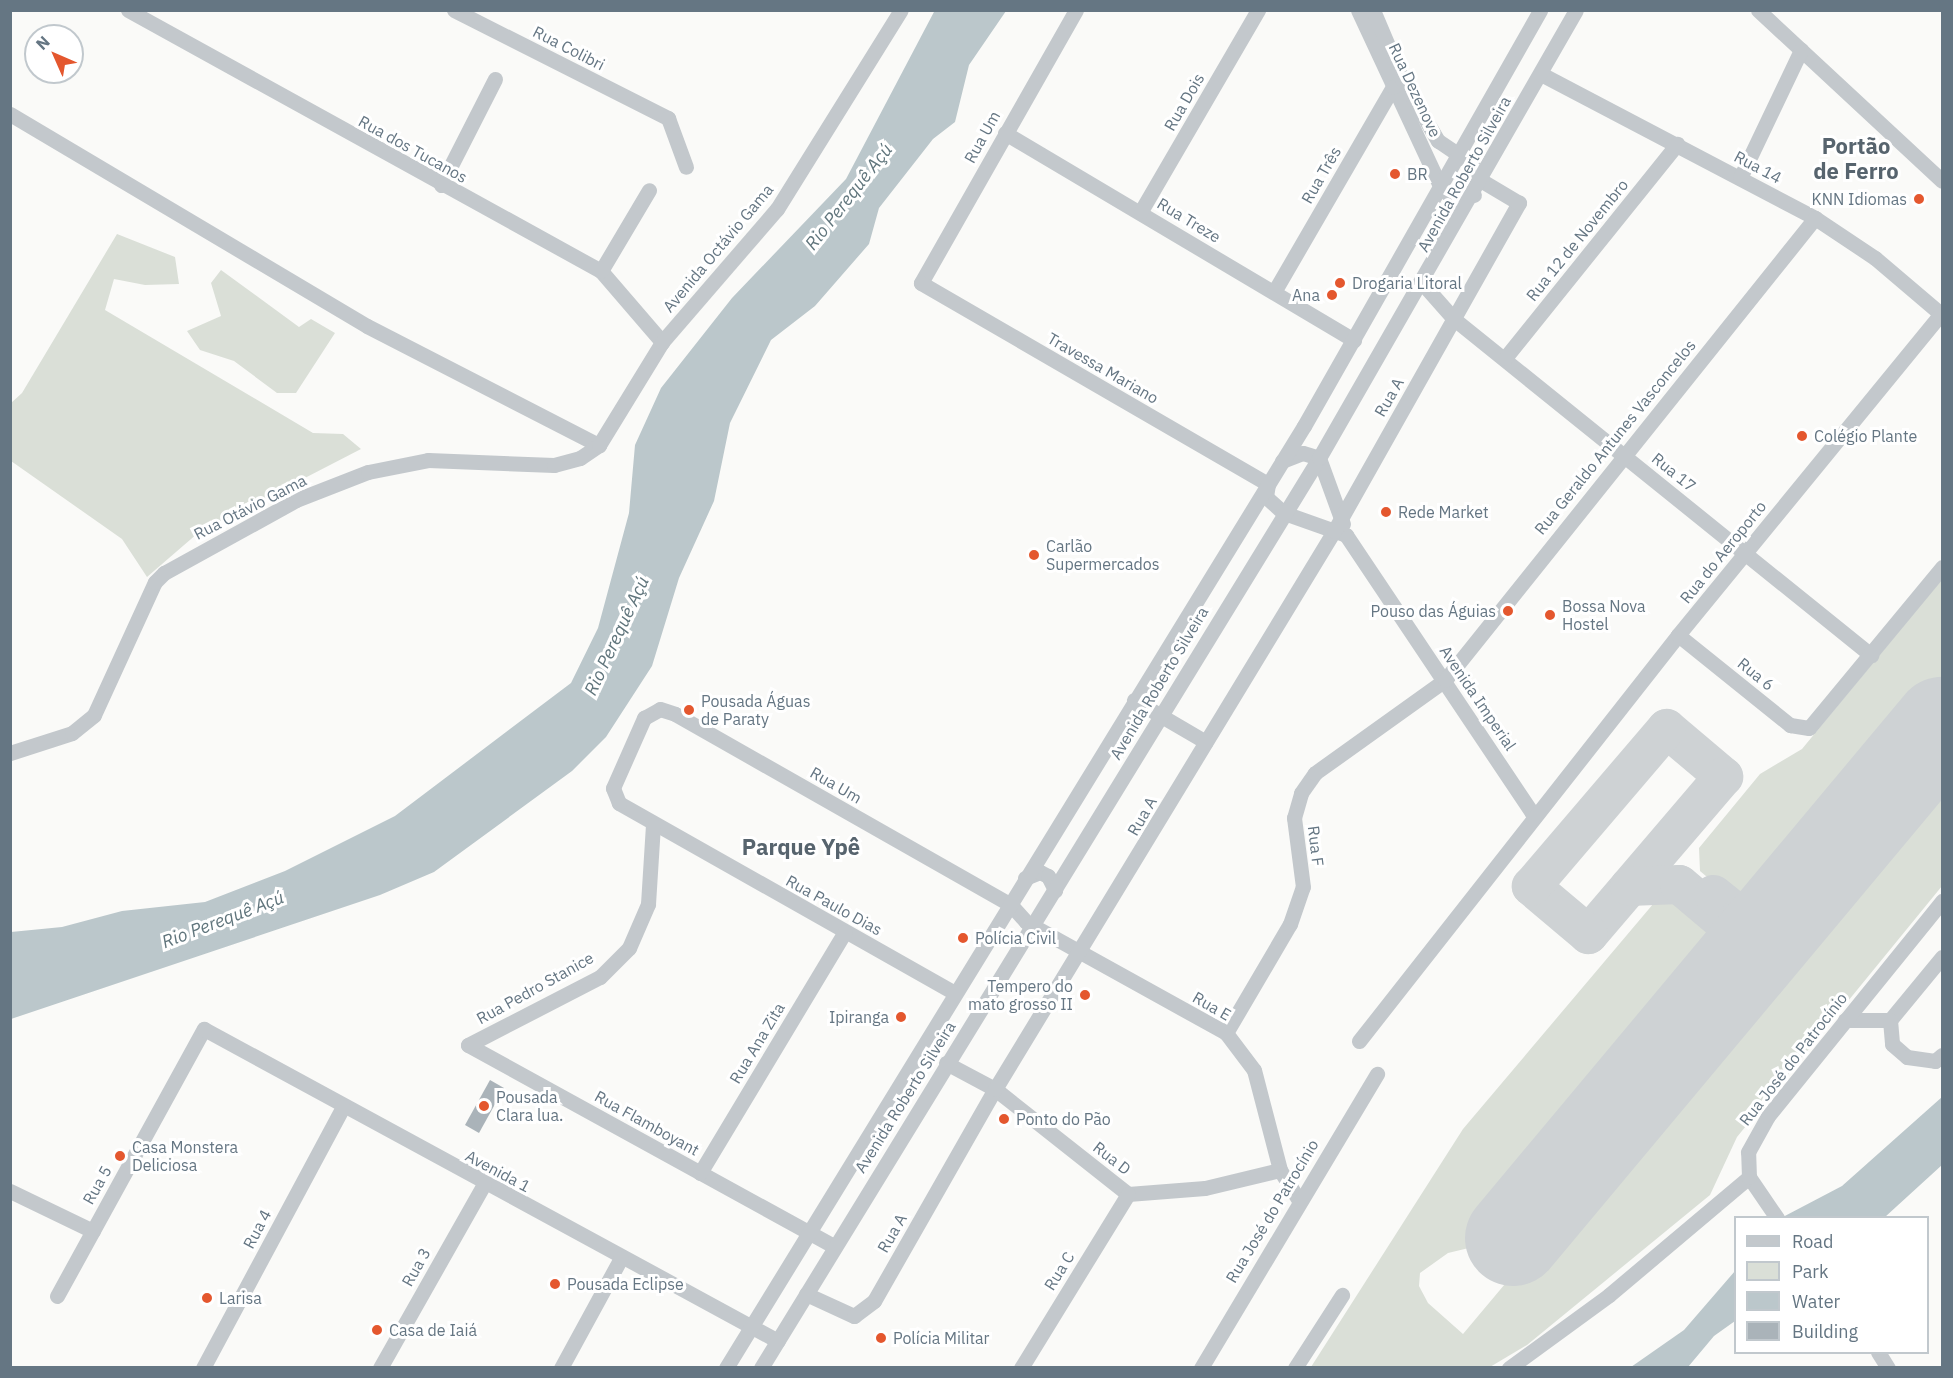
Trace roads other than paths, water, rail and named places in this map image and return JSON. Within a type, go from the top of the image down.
[{"type":"street","name":"Rua dos Tucanos","points":[[128,10],[601,271],[662,342]]},
{"type":"street","name":"Rua Colibri","points":[[454,10],[668,118],[686,166]]},
{"type":"street","name":"Avenida Octávio Gama","points":[[599,445],[662,342],[777,209],[901,10]]},
{"type":"street","name":"Rua Um","points":[[921,283],[1076,10]]},
{"type":"street","name":"Rua Dois","points":[[1141,212],[1258,10]]},
{"type":"street","name":"Rua Dezenove","points":[[1358,10],[1398,84],[1438,141],[1476,168],[1482,181]]},
{"type":"street","name":"Rua Dezenove","points":[[1373,10],[1398,84],[1440,186]]},
{"type":"street","name":"Avenida Roberto Silveira","points":[[726,1368],[952,992],[1010,904],[1282,461],[1354,340],[1540,10]]},
{"type":"street","name":"Avenida Roberto Silveira","points":[[761,1368],[1319,458],[1423,284],[1576,10]]},
{"type":"street","points":[[1758,10],[1942,181]]},
{"type":"street","points":[[1740,178],[1801,50]]},
{"type":"street","name":"Rua 14","points":[[1541,74],[1815,218],[1875,258],[1942,314]]},
{"type":"street","points":[[441,184],[495,79]]},
{"type":"street","name":"Rua Três","points":[[1274,291],[1398,84]]},
{"type":"street","points":[[10,114],[367,326],[599,445]]},
{"type":"street","name":"Rua Treze","points":[[1005,133],[1354,340]]},
{"type":"street","name":"Rua 12 de Novembro","points":[[1504,358],[1677,144]]},
{"type":"street","name":"Rua A","points":[[806,1293],[854,1316],[866,1311],[995,1089],[1082,954],[1206,742],[1340,528],[1519,203],[1482,181]]},
{"type":"street","points":[[1440,186],[1451,197],[1474,195]]},
{"type":"street","points":[[601,271],[649,190]]},
{"type":"street","name":"Rua Geraldo Antunes Vasconcelos","points":[[1445,680],[1623,454],[1815,218]]},
{"type":"street","name":"Travessa Mariano","points":[[921,283],[1268,484]]},
{"type":"street","points":[[1423,284],[1454,319]]},
{"type":"street","name":"Rua do Aeroporto","points":[[1359,1041],[1678,635],[1942,314]]},
{"type":"street","name":"Rua 17","points":[[1454,319],[1871,655]]},
{"type":"street","name":"Rua Otávio Gama","points":[[10,753],[72,732],[94,715],[155,582],[164,573],[296,500],[368,472],[428,460],[554,465],[580,458],[599,445]]},
{"type":"street","points":[[1282,461],[1303,453],[1319,458]]},
{"type":"street","name":"Avenida Imperial","points":[[1319,458],[1340,528],[1445,680],[1534,817]]},
{"type":"street","points":[[1268,484],[1266,497],[1284,513],[1340,528]]},
{"type":"street","points":[[1871,655],[1942,567]]},
{"type":"street","name":"Rua 6","points":[[1678,635],[1790,725],[1803,729],[1814,724],[1871,655]]},
{"type":"street","name":"Rua F","points":[[1226,1033],[1290,924],[1303,887],[1294,818],[1301,793],[1337,754],[1445,680]]},
{"type":"street","points":[[1134,700],[1206,742]]},
{"type":"street","name":"Rua Um","points":[[644,718],[660,708],[675,714],[1010,904]]},
{"type":"street","name":"Rua Paulo Dias","points":[[644,718],[613,788],[619,803],[653,825],[952,992]]},
{"type":"street","name":"Rua Pedro Stanice","points":[[468,1045],[600,977],[629,948],[648,904],[653,825]]},
{"type":"street","points":[[1025,878],[1040,872],[1048,876],[1054,890]]},
{"type":"street","name":"Rua José do Patrocínio","points":[[1749,1177],[1748,1152],[1754,1135],[1942,901]]},
{"type":"street","name":"Rua E","points":[[1010,904],[1019,918],[1034,924],[1082,954],[1226,1033],[1254,1070],[1280,1170],[1299,1200]]},
{"type":"street","name":"Rua Ana Zita","points":[[700,1173],[845,932]]},
{"type":"street","points":[[1942,957],[1890,1020],[1892,1044],[1907,1057],[1935,1061],[1942,1056]]},
{"type":"street","points":[[1845,1020],[1890,1020]]},
{"type":"street","name":"Avenida 1","points":[[204,1029],[484,1184],[778,1341]]},
{"type":"street","name":"Rua 5","points":[[57,1296],[204,1029]]},
{"type":"street","name":"Rua Flamboyant","points":[[468,1045],[834,1246]]},
{"type":"street","name":"Rua D","points":[[946,1063],[995,1089],[1128,1194],[1205,1188],[1280,1170]]},
{"type":"street","name":"Rua José do Patrocínio","points":[[1201,1368],[1299,1200],[1377,1074]]},
{"type":"street","name":"Rua 4","points":[[202,1368],[343,1107]]},
{"type":"street","points":[[1509,1368],[1610,1295],[1749,1177],[1775,1215]]},
{"type":"street","name":"Rua 3","points":[[380,1368],[484,1184]]},
{"type":"street","points":[[10,1191],[93,1231]]},
{"type":"street","name":"Rua C","points":[[1021,1368],[1128,1194]]},
{"type":"street","points":[[561,1368],[621,1258]]},
{"type":"street","points":[[1295,1368],[1342,1295]]},
{"type":"street","points":[[1879,1354],[1888,1368]]},
{"type":"water","name":"Rio Perequê Açú","points":[[935,10],[1006,11],[969,65],[955,122],[933,139],[879,208],[869,244],[815,306],[771,340],[730,423],[714,501],[679,578],[652,666],[606,737],[572,771],[434,872],[380,895],[11,1019],[11,932],[62,927],[122,911],[205,902],[285,871],[395,816],[571,683],[598,628],[629,513],[635,445],[661,388],[732,298],[846,179]]},
{"type":"water","points":[[1942,1097],[1942,1165],[1886,1216],[1785,1216],[1842,1186]]},
{"type":"water","points":[[1734,1272],[1734,1322],[1714,1336],[1688,1367],[1631,1367],[1684,1330]]},
{"type":"place","name":"BR","points":[[1395,174]]},
{"type":"place","name":"KNN Idiomas","points":[[1919,199]]},
{"type":"place","name":"Drogaria Litoral","points":[[1340,283]]},
{"type":"place","name":"Ana","points":[[1332,295]]},
{"type":"place","name":"Colégio Plante","points":[[1802,436]]},
{"type":"place","name":"Rede Market","points":[[1386,512]]},
{"type":"place","name":"Carlão Supermercados","points":[[1034,555]]},
{"type":"place","name":"Pouso das Águias","points":[[1508,611]]},
{"type":"place","name":"Bossa Nova Hostel","points":[[1550,615]]},
{"type":"place","name":"Pousada Águas de Paraty","points":[[689,710]]},
{"type":"place","name":"Polícia Civil","points":[[963,938]]},
{"type":"place","name":"Tempero do mato grosso II","points":[[1085,995]]},
{"type":"place","name":"Ipiranga","points":[[901,1017]]},
{"type":"place","name":"Pousada Clara lua.","points":[[484,1106]]},
{"type":"place","name":"Ponto do Pão","points":[[1004,1119]]},
{"type":"place","name":"Casa Monstera Deliciosa","points":[[120,1156]]},
{"type":"place","name":"Pousada Eclipse","points":[[555,1284]]},
{"type":"place","name":"Larisa","points":[[207,1298]]},
{"type":"place","name":"Casa de Iaiá","points":[[377,1330]]},
{"type":"place","name":"Polícia Militar","points":[[881,1338]]},
{"type":"district","name":"Portão de Ferro","points":[[1856,158]]},
{"type":"district","name":"Parque Ypê","points":[[801,847]]}]
